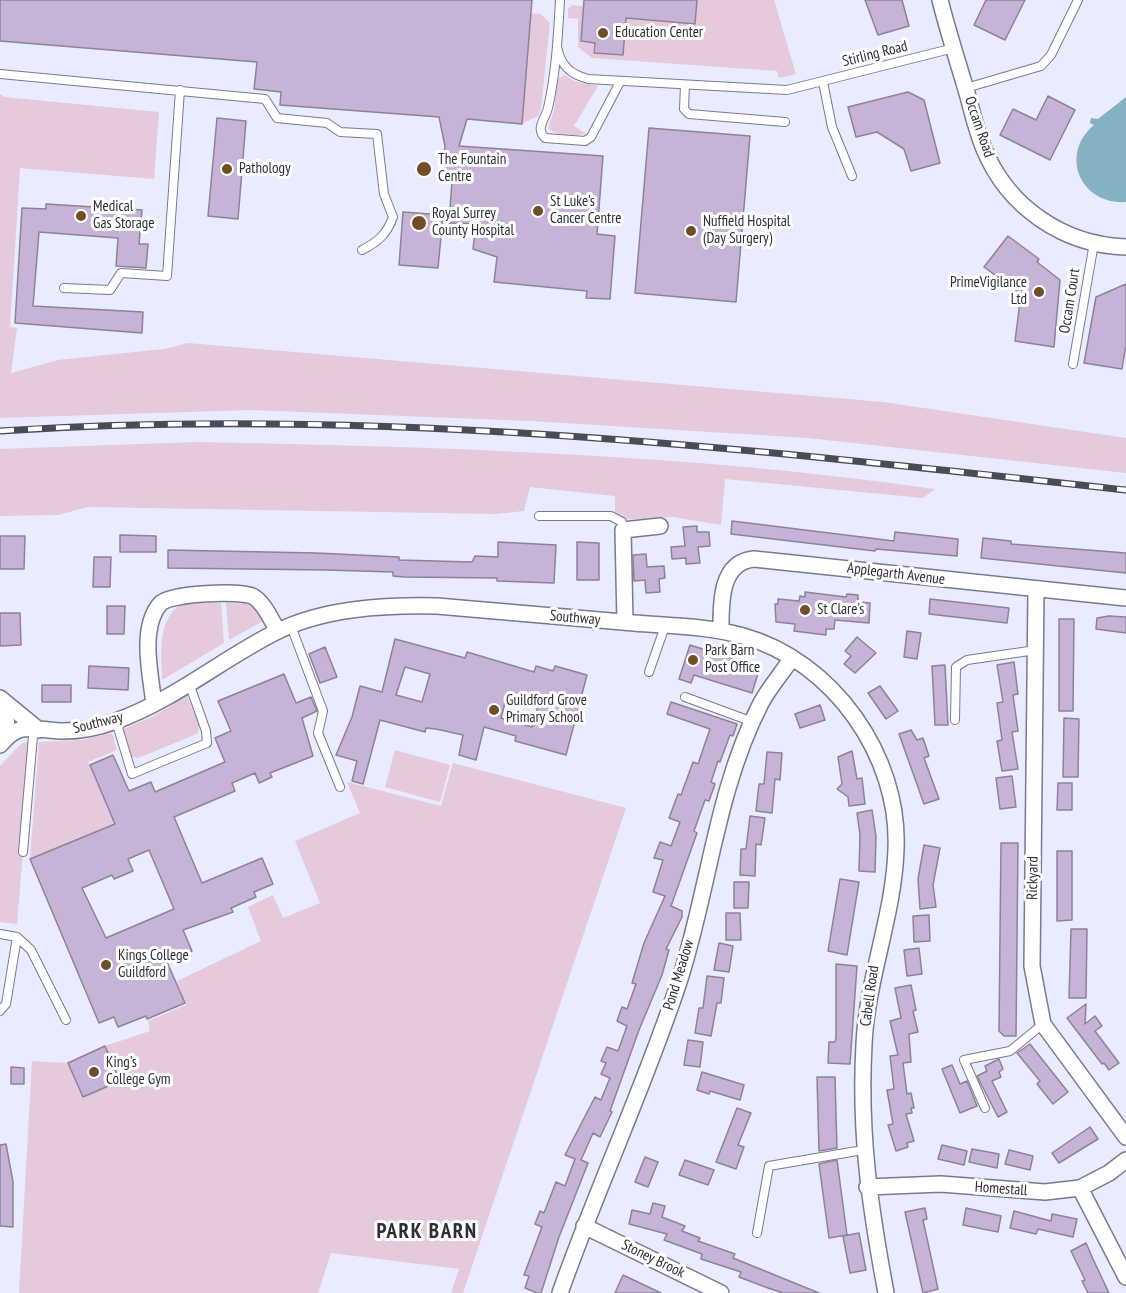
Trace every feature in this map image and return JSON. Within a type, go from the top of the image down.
[{"type":"street","name":"Occam Road","points":[[940,0],[984,150],[1002,183],[1030,212],[1053,228],[1094,243],[1126,247]]},
{"type":"street","points":[[626,622],[623,530],[660,526]]},
{"type":"street","name":"Applegarth Avenue","points":[[721,631],[721,600],[728,576],[731,571],[747,560],[1126,598]]},
{"type":"street","name":"Rickyard","points":[[1036,590],[1032,966],[1043,1024],[1126,1137]]},
{"type":"street","points":[[154,704],[149,649],[150,625],[160,604],[176,596],[251,595],[284,629]]},
{"type":"street","name":"Southway","points":[[0,745],[14,732],[23,729],[76,730],[116,721],[154,704],[284,629],[347,611],[402,606],[626,622],[721,631],[743,636],[792,658],[822,680],[850,709]]},
{"type":"street","name":"Pond Meadow","points":[[560,1293],[584,1226],[646,1074],[679,981],[702,902],[733,768],[761,702],[792,658]]},
{"type":"street","points":[[0,698],[39,730]]},
{"type":"street","points":[[0,703],[4,722],[0,740]]},
{"type":"street","name":"Cabell Road","points":[[850,709],[870,740],[886,781],[895,823],[894,878],[872,975],[866,1018],[862,1081],[863,1150],[867,1187],[886,1293]]},
{"type":"street","name":"Homestall","points":[[867,1187],[940,1184],[1045,1192],[1080,1188],[1109,1173],[1126,1160]]},
{"type":"street","points":[[1080,1188],[1126,1277]]},
{"type":"street","name":"Stoney Brook","points":[[584,1226],[721,1293]]},
{"type":"lane","points":[[560,0],[557,47],[547,110],[540,127],[545,138],[585,141],[591,136],[620,81]]},
{"type":"lane","points":[[966,87],[1041,66],[1051,55],[1077,0]]},
{"type":"lane","name":"Stirling Road","points":[[557,47],[560,61],[566,69],[578,76],[620,81],[787,90],[954,48]]},
{"type":"lane","points":[[0,74],[265,99],[277,118],[327,123],[340,132],[377,134],[384,194],[393,217],[388,229],[377,242],[362,250]]},
{"type":"lane","points":[[823,82],[832,128],[852,176]]},
{"type":"lane","points":[[685,85],[684,109],[689,114],[785,122]]},
{"type":"lane","points":[[64,288],[110,291],[121,273],[167,276],[180,90]]},
{"type":"lane","name":"Occam Court","points":[[1073,364],[1094,243]]},
{"type":"lane","points":[[539,516],[611,516],[622,522],[623,530]]},
{"type":"lane","points":[[649,672],[665,626]]},
{"type":"lane","points":[[284,629],[323,711],[318,733],[340,787]]},
{"type":"lane","points":[[955,720],[956,667],[967,660],[1036,650]]},
{"type":"lane","points":[[116,721],[132,774],[207,743],[206,731],[189,683]]},
{"type":"lane","points":[[685,697],[753,722]]},
{"type":"lane","points":[[23,852],[33,736],[39,730]]},
{"type":"lane","points":[[0,934],[17,937],[31,950],[66,1020]]},
{"type":"lane","points":[[0,1011],[6,1004],[17,937]]},
{"type":"lane","points":[[985,1108],[964,1060],[1010,1051],[1043,1024]]},
{"type":"lane","points":[[757,1233],[769,1166],[863,1150]]},
{"type":"shaded area","points":[[697,0],[774,0],[796,74],[779,78],[777,71],[592,58],[578,47],[578,19],[568,18],[568,9],[572,5],[583,6],[581,42],[594,43],[593,53],[623,56],[626,18],[695,24]]},
{"type":"shaded area","points":[[527,13],[541,14],[550,23],[541,108],[538,116],[519,125]]},
{"type":"shaded area","points":[[564,75],[576,82],[598,86],[574,126],[585,133],[581,135],[560,134],[548,127],[554,111],[557,80]]},
{"type":"shaded area","points":[[0,94],[4,97],[159,112],[154,179],[20,168],[10,327],[17,328],[11,373],[58,360],[164,349],[188,343],[883,402],[1126,438],[1126,473],[808,438],[531,421],[250,410],[0,418]]},
{"type":"shaded area","points":[[197,442],[566,454],[751,468],[935,489],[923,498],[725,479],[721,525],[673,517],[615,520],[615,496],[530,487],[524,511],[496,514],[88,507],[58,515],[0,516],[0,449]]},
{"type":"shaded area","points":[[182,603],[221,603],[224,643],[162,680],[161,648],[164,628],[168,619]]},
{"type":"shaded area","points":[[226,603],[249,605],[257,609],[265,620],[229,640]]},
{"type":"shaded area","points":[[187,696],[200,726],[197,734],[138,758],[131,756],[121,730],[152,717]]},
{"type":"shaded area","points":[[112,733],[117,750],[88,762],[115,824],[30,859],[39,742],[81,740]]},
{"type":"shaded area","points":[[32,742],[17,924],[0,922],[0,766],[22,743]]},
{"type":"shaded area","points":[[395,750],[450,765],[440,802],[385,787]]},
{"type":"shaded area","points":[[453,763],[626,808],[463,1293],[451,1293],[459,1269],[331,1253],[318,1293],[19,1293],[32,1061],[68,1063],[83,1097],[120,1081],[105,1046],[150,1031],[148,1021],[186,1005],[177,981],[261,941],[248,907],[273,895],[283,918],[320,903],[295,841],[360,813],[347,782],[441,806]]},
{"type":"water","points":[[1126,97],[1126,202],[1110,201],[1086,187],[1077,163],[1078,150],[1083,137],[1094,125],[1090,123],[1091,118],[1098,119]]},
{"type":"building","points":[[0,0],[532,0],[522,124],[467,119],[459,146],[603,156],[597,234],[615,236],[610,299],[586,298],[587,291],[494,282],[497,257],[473,249],[476,224],[449,223],[452,181],[441,179],[445,146],[439,117],[280,105],[281,92],[254,89],[257,62],[0,41]]},
{"type":"building","name":"Education Center","points":[[584,0],[697,0],[695,24],[626,18],[623,55],[594,53],[595,43],[581,41]]},
{"type":"building","points":[[865,0],[902,0],[909,26],[878,35]]},
{"type":"building","points":[[986,0],[1025,0],[1005,40],[974,25]]},
{"type":"building","points":[[908,92],[924,100],[940,163],[911,171],[904,149],[877,132],[856,137],[848,107]]},
{"type":"building","points":[[1048,96],[1075,110],[1050,160],[1000,135],[1013,109],[1036,120]]},
{"type":"building","name":"Pathology","points":[[217,118],[246,121],[238,219],[208,216]]},
{"type":"building","name":"Nuffield Hospital (Day Surgery)","points":[[649,128],[750,136],[736,302],[635,293]]},
{"type":"building","points":[[46,204],[142,210],[139,244],[148,244],[146,268],[116,266],[118,238],[39,232],[33,306],[143,312],[142,333],[15,323],[22,208],[46,209]]},
{"type":"building","points":[[403,212],[443,215],[438,268],[399,265]]},
{"type":"building","name":"PrimeVigilance Ltd","points":[[1008,236],[1039,259],[1037,262],[1060,280],[1054,347],[1015,341],[1021,294],[984,267]]},
{"type":"building","points":[[1126,284],[1126,345],[1122,369],[1084,363],[1096,297]]},
{"type":"building","points":[[732,521],[894,541],[895,532],[958,539],[957,556],[876,549],[875,551],[731,534]]},
{"type":"building","points":[[697,526],[697,532],[709,532],[710,546],[698,547],[700,563],[686,564],[686,558],[672,559],[671,547],[685,546],[683,527]]},
{"type":"building","points":[[120,535],[156,536],[156,552],[120,552]]},
{"type":"building","points":[[0,536],[25,536],[24,569],[0,569]]},
{"type":"building","points":[[983,538],[1011,541],[1011,544],[1126,553],[1126,573],[981,558]]},
{"type":"building","points":[[498,542],[556,545],[554,583],[497,581],[497,578],[404,577],[393,576],[393,572],[168,568],[168,550],[316,553],[399,557],[399,560],[472,562],[475,556],[498,557]]},
{"type":"building","points":[[577,542],[599,543],[599,580],[577,580]]},
{"type":"building","points":[[646,554],[647,567],[664,566],[665,578],[659,579],[660,592],[646,593],[645,580],[634,581],[633,555]]},
{"type":"building","points":[[94,557],[111,557],[110,587],[93,587]]},
{"type":"building","name":"St Clare's","points":[[805,592],[846,597],[847,594],[858,595],[858,602],[870,603],[869,623],[835,620],[834,629],[826,629],[826,635],[794,631],[795,624],[776,622],[775,604],[778,604],[778,599],[799,601],[800,596],[805,597]]},
{"type":"building","points":[[930,599],[1009,608],[1007,623],[929,614]]},
{"type":"building","points":[[107,606],[125,606],[124,634],[107,634]]},
{"type":"building","points":[[0,613],[20,613],[21,645],[0,646]]},
{"type":"building","points":[[1126,617],[1126,633],[1096,629],[1097,618]]},
{"type":"building","points":[[1059,619],[1074,619],[1073,711],[1059,711]]},
{"type":"building","points":[[907,631],[921,633],[917,659],[904,657]]},
{"type":"building","points":[[857,637],[876,653],[855,673],[844,664],[851,656],[845,651]]},
{"type":"building","points":[[395,639],[465,658],[467,652],[534,672],[536,666],[553,671],[555,666],[587,675],[566,755],[515,741],[516,736],[484,727],[476,760],[459,755],[463,735],[426,728],[425,732],[380,720],[363,784],[352,781],[357,761],[336,755],[352,717],[360,686],[382,692]],"holes":[[[405,667],[430,674],[422,702],[396,695]],[[507,695],[539,703],[532,727],[501,718]]]},
{"type":"building","points":[[690,645],[760,667],[752,693],[694,675],[691,683],[679,679]]},
{"type":"building","points":[[325,647],[337,677],[320,683],[309,654]]},
{"type":"building","points":[[1014,662],[1018,694],[1013,695],[1018,731],[1012,732],[1018,769],[1002,771],[997,741],[1002,740],[997,703],[1003,702],[997,665]]},
{"type":"building","points":[[945,665],[948,725],[935,725],[932,666]]},
{"type":"building","points":[[89,666],[129,668],[128,690],[88,688]]},
{"type":"building","points":[[284,674],[296,703],[311,697],[317,711],[302,718],[313,756],[270,773],[272,777],[259,783],[255,773],[232,783],[235,791],[174,817],[202,883],[262,858],[273,884],[254,892],[256,897],[231,908],[233,912],[183,930],[192,951],[167,962],[185,1003],[147,1019],[146,1016],[118,1027],[114,1017],[99,1023],[30,859],[115,824],[90,765],[113,755],[129,791],[151,782],[155,792],[225,762],[215,738],[231,731],[218,701]],"holes":[[[149,850],[174,909],[106,938],[82,888],[112,875],[114,879],[133,871],[128,859]]]},
{"type":"building","points":[[42,685],[71,685],[71,702],[42,702]]},
{"type":"building","points":[[880,686],[898,711],[886,719],[868,693]]},
{"type":"building","points":[[671,702],[737,724],[733,736],[730,735],[720,762],[718,761],[711,782],[715,784],[709,801],[705,800],[694,831],[697,833],[671,906],[682,911],[682,917],[666,949],[669,950],[662,975],[639,1030],[610,1111],[612,1112],[600,1137],[593,1133],[581,1160],[588,1163],[559,1237],[541,1293],[537,1293],[525,1288],[529,1276],[524,1275],[542,1227],[535,1224],[540,1211],[544,1213],[556,1182],[565,1186],[575,1159],[565,1155],[595,1097],[601,1100],[610,1078],[601,1074],[606,1063],[601,1061],[607,1047],[618,1051],[627,1026],[617,1021],[622,1007],[627,1009],[636,984],[632,983],[644,943],[665,896],[653,892],[663,860],[654,858],[660,842],[671,846],[680,822],[669,818],[678,794],[681,795],[693,762],[698,764],[710,729],[667,714]]},
{"type":"building","points":[[820,705],[825,720],[800,728],[795,714]]},
{"type":"building","points":[[1064,718],[1079,719],[1078,777],[1063,777]]},
{"type":"building","points":[[911,730],[917,740],[923,738],[929,756],[924,758],[939,799],[924,804],[899,734]]},
{"type":"building","points":[[852,751],[857,779],[862,778],[865,804],[849,806],[848,797],[837,789],[842,784],[838,757]]},
{"type":"building","points":[[767,752],[782,753],[780,780],[775,779],[772,813],[756,811],[759,784],[764,784]]},
{"type":"building","points":[[1012,776],[1016,807],[1000,809],[996,778]]},
{"type":"building","points":[[1058,783],[1072,783],[1072,810],[1057,810]]},
{"type":"building","points":[[872,810],[876,836],[875,872],[859,871],[860,835],[857,813]]},
{"type":"building","points":[[750,816],[765,818],[761,845],[756,844],[755,876],[740,875],[741,849],[746,849]]},
{"type":"building","points":[[1001,843],[1018,843],[1016,1036],[1004,1036],[999,1031]]},
{"type":"building","points":[[924,845],[940,848],[933,885],[936,907],[920,909],[918,879]]},
{"type":"building","points":[[1057,851],[1072,851],[1072,920],[1057,921]]},
{"type":"building","points":[[840,879],[859,882],[847,955],[828,951]]},
{"type":"building","points":[[734,882],[749,882],[748,908],[734,908]]},
{"type":"building","points":[[726,913],[740,913],[741,940],[726,940]]},
{"type":"building","points":[[929,915],[930,941],[914,942],[913,916]]},
{"type":"building","points":[[1071,929],[1087,929],[1086,998],[1069,998]]},
{"type":"building","points":[[719,943],[733,946],[729,972],[714,970]]},
{"type":"building","points":[[919,948],[922,974],[907,976],[904,950]]},
{"type":"building","points":[[836,964],[857,966],[850,1064],[828,1063],[829,1042],[835,1042],[836,1038]]},
{"type":"building","points":[[707,976],[724,978],[721,1003],[717,1003],[711,1036],[695,1033],[699,1008],[703,1008]]},
{"type":"building","points":[[911,985],[916,1010],[913,1011],[918,1032],[909,1034],[911,1062],[903,1063],[907,1094],[911,1093],[914,1108],[911,1108],[912,1113],[906,1114],[914,1141],[907,1143],[908,1147],[896,1151],[888,1125],[893,1124],[887,1090],[894,1089],[890,1056],[898,1055],[890,1021],[901,1018],[895,988]]},
{"type":"building","points":[[1086,1004],[1085,1024],[1095,1016],[1102,1026],[1095,1031],[1119,1063],[1109,1070],[1067,1018]]},
{"type":"building","points":[[688,1040],[703,1042],[700,1067],[684,1065]]},
{"type":"building","points":[[1030,1044],[1068,1092],[1053,1104],[1037,1084],[1040,1081],[1017,1053]]},
{"type":"building","name":"King's College Gym","points":[[105,1046],[120,1081],[83,1097],[68,1063]]},
{"type":"building","points":[[999,1059],[1003,1069],[999,1072],[1001,1077],[992,1081],[1007,1112],[998,1117],[977,1076],[987,1071],[985,1066]]},
{"type":"building","points":[[952,1065],[960,1084],[967,1081],[977,1106],[960,1113],[942,1069]]},
{"type":"building","points":[[11,1067],[24,1068],[24,1084],[11,1084]]},
{"type":"building","points":[[702,1072],[744,1085],[740,1100],[710,1091],[709,1094],[697,1090]]},
{"type":"building","points":[[817,1077],[835,1077],[837,1148],[819,1151]]},
{"type":"building","points":[[737,1108],[751,1113],[738,1145],[744,1147],[736,1169],[716,1162]]},
{"type":"building","points":[[1090,1127],[1098,1139],[1059,1163],[1052,1153]]},
{"type":"building","points":[[6,1144],[13,1182],[13,1227],[0,1226],[0,1145]]},
{"type":"building","points":[[942,1145],[967,1151],[964,1165],[938,1159]]},
{"type":"building","points":[[972,1149],[999,1154],[997,1168],[969,1162]]},
{"type":"building","points":[[1009,1150],[1033,1156],[1030,1170],[1005,1164]]},
{"type":"building","points":[[645,1157],[658,1162],[648,1187],[635,1182]]},
{"type":"building","points":[[685,1160],[714,1170],[708,1185],[679,1175]]},
{"type":"building","points":[[837,1160],[847,1235],[829,1238],[819,1164]]},
{"type":"building","points":[[653,1203],[665,1206],[662,1217],[685,1226],[682,1231],[700,1238],[698,1241],[735,1254],[733,1258],[819,1293],[783,1293],[768,1288],[739,1277],[741,1272],[701,1259],[702,1254],[664,1240],[667,1234],[629,1224],[632,1210],[650,1214]]},
{"type":"building","points":[[925,1208],[927,1219],[923,1220],[938,1289],[923,1293],[905,1212]]},
{"type":"building","points":[[966,1208],[1001,1216],[998,1232],[963,1225]]},
{"type":"building","points":[[1014,1211],[1051,1221],[1052,1214],[1077,1219],[1073,1237],[1038,1229],[1036,1234],[1010,1228]]},
{"type":"building","points":[[859,1233],[866,1270],[850,1273],[843,1236]]},
{"type":"building","points":[[1086,1243],[1109,1293],[1088,1293],[1082,1281],[1085,1280],[1071,1251]]},
{"type":"building","points":[[623,1275],[661,1293],[615,1293]]},
{"type":"railway","points":[[0,431],[141,425],[282,424],[423,428],[705,447],[1126,490]]},
{"type":"place","name":"Education Center","points":[[603,33]]},
{"type":"place","name":"Pathology","points":[[227,169]]},
{"type":"place","name":"The Fountain Centre","points":[[424,169]]},
{"type":"place","name":"St Luke's Cancer Centre","points":[[538,211]]},
{"type":"place","name":"Medical Gas Storage","points":[[81,216]]},
{"type":"place","name":"Royal Surrey County Hospital","points":[[419,223]]},
{"type":"place","name":"Nuffield Hospital (Day Surgery)","points":[[691,231]]},
{"type":"place","name":"PrimeVigilance Ltd","points":[[1039,292]]},
{"type":"place","name":"St Clare's","points":[[805,610]]},
{"type":"place","name":"Park Barn Post Office","points":[[693,660]]},
{"type":"place","name":"Guildford Grove Primary School","points":[[494,710]]},
{"type":"place","name":"Kings College Guildford","points":[[106,965]]},
{"type":"place","name":"King's College Gym","points":[[94,1072]]},
{"type":"district","name":"PARK BARN","points":[[427,1232]]}]
